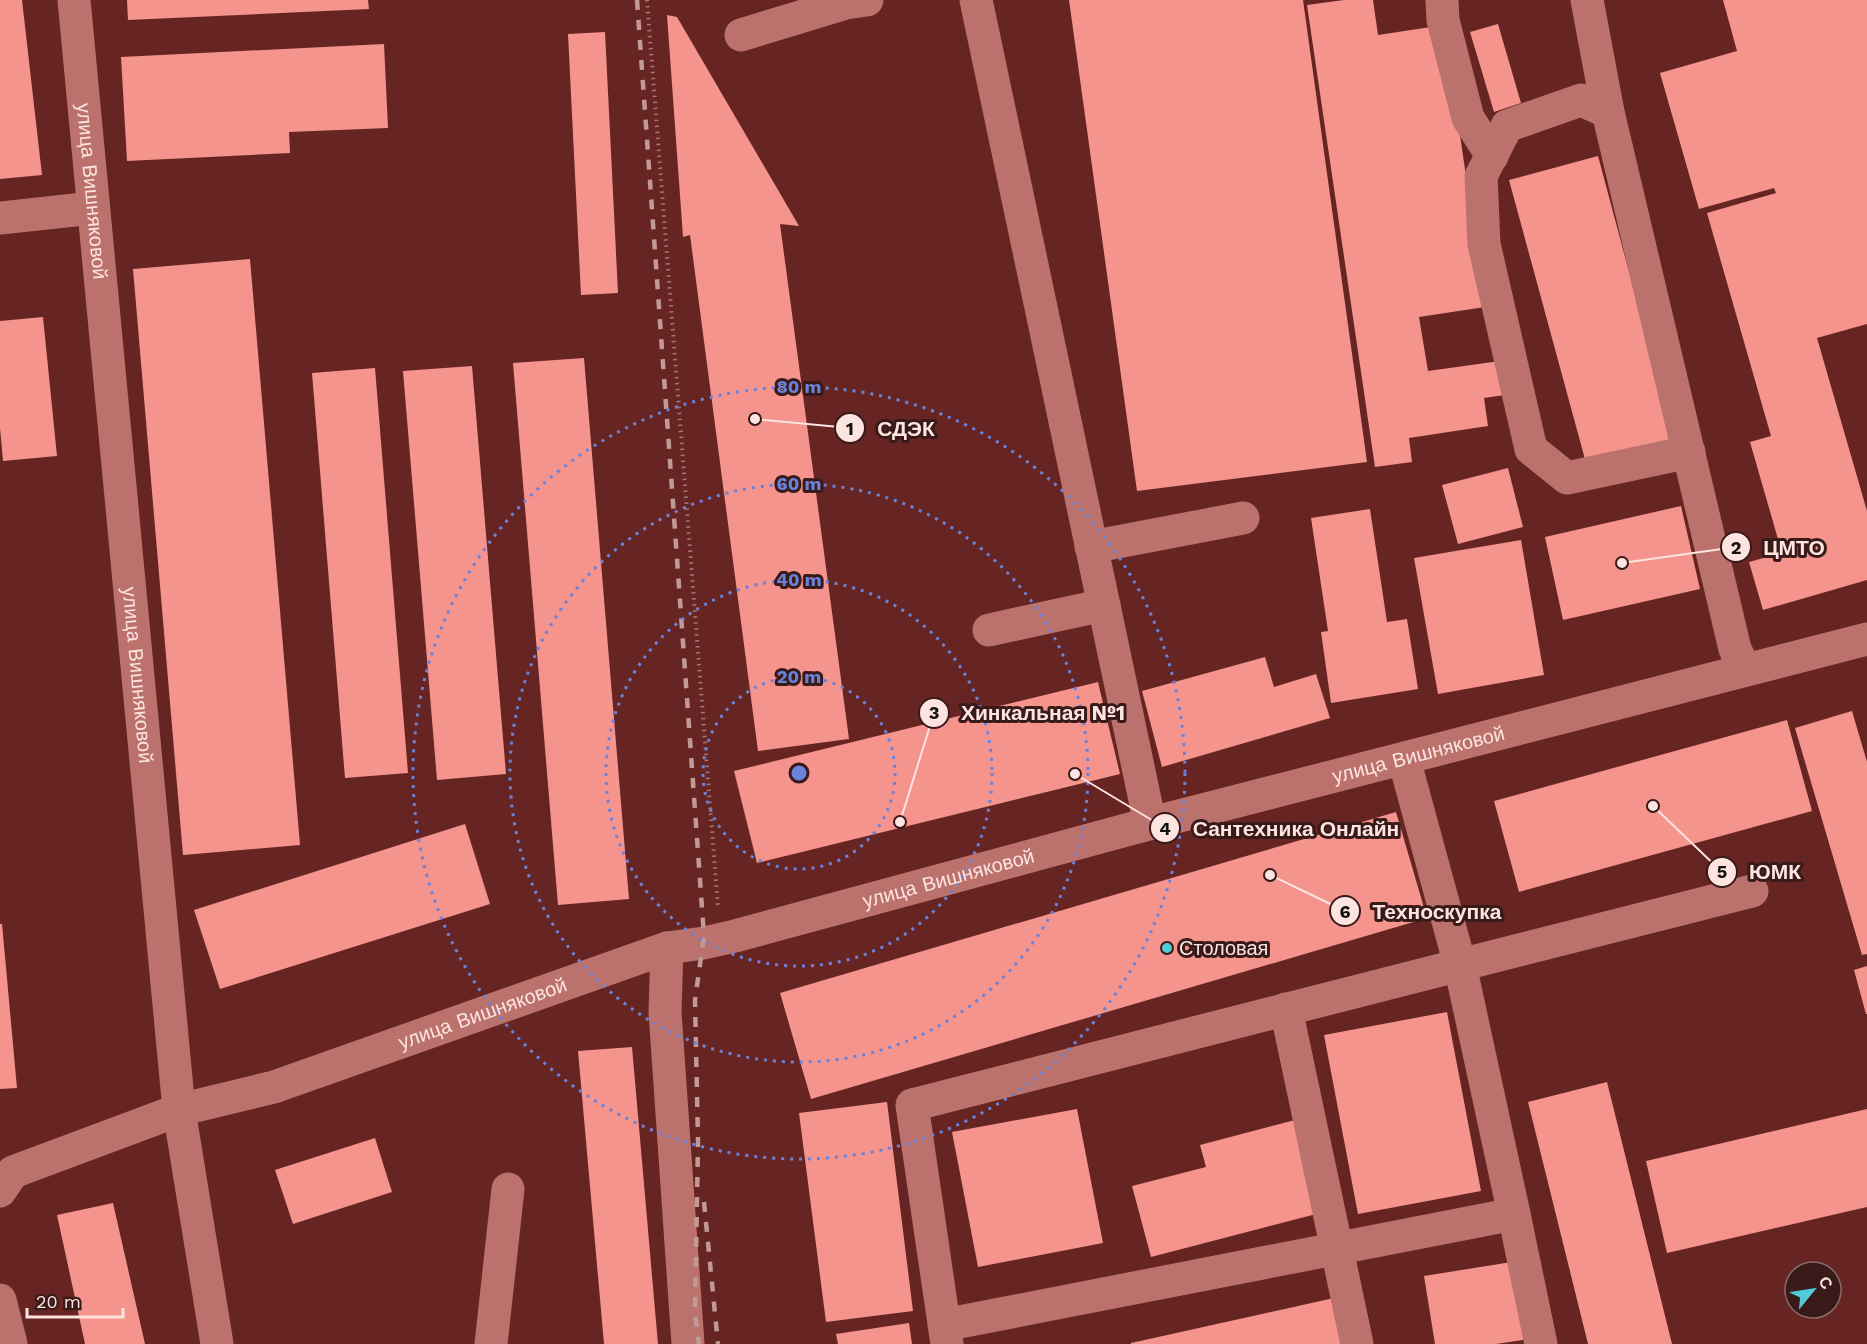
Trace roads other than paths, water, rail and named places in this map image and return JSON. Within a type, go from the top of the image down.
[{"type":"street","name":"улица Вишняковой","points":[[74,0],[179,1110],[274,1087],[667,948],[704,944],[1152,823],[1867,639]]},
{"type":"street","points":[[741,35],[846,3],[867,0]]},
{"type":"street","points":[[976,0],[1091,547],[1152,823]]},
{"type":"street","points":[[1442,0],[1443,20],[1468,118],[1492,156]]},
{"type":"street","points":[[1587,0],[1608,112],[1736,650],[1745,670]]},
{"type":"street","points":[[1608,112],[1581,100],[1507,126],[1481,176],[1484,244],[1531,449],[1567,478],[1689,452]]},
{"type":"street","points":[[0,218],[93,208]]},
{"type":"street","points":[[1091,547],[1244,518]]},
{"type":"street","points":[[989,630],[1104,605]]},
{"type":"street","points":[[1404,759],[1460,965],[1541,1344]]},
{"type":"street","points":[[1514,1214],[1338,1248],[946,1334],[912,1105],[1752,891]]},
{"type":"street","points":[[667,948],[665,1012],[688,1344]]},
{"type":"street","points":[[1286,1010],[1358,1344]]},
{"type":"street","points":[[4,1178],[179,1110],[217,1344]]},
{"type":"street","points":[[491,1344],[508,1189]]},
{"type":"street","points":[[0,1300],[11,1344]]},
{"type":"railway","points":[[637,0],[704,936],[695,1000],[698,1142],[695,1314],[699,1344]]},
{"type":"railway","points":[[704,1202],[718,1344]]},
{"type":"place","name":"СДЭК","points":[[755,419]]},
{"type":"place","name":"ЦМТО","points":[[1622,563]]},
{"type":"place","name":"Сантехника Онлайн","points":[[1075,774]]},
{"type":"place","name":"ЮМК","points":[[1653,806]]},
{"type":"place","name":"Хинкальная №1","points":[[900,822]]},
{"type":"place","name":"Техноскупка","points":[[1270,875]]},
{"type":"place","name":"Столовая","points":[[1167,948]]}]
